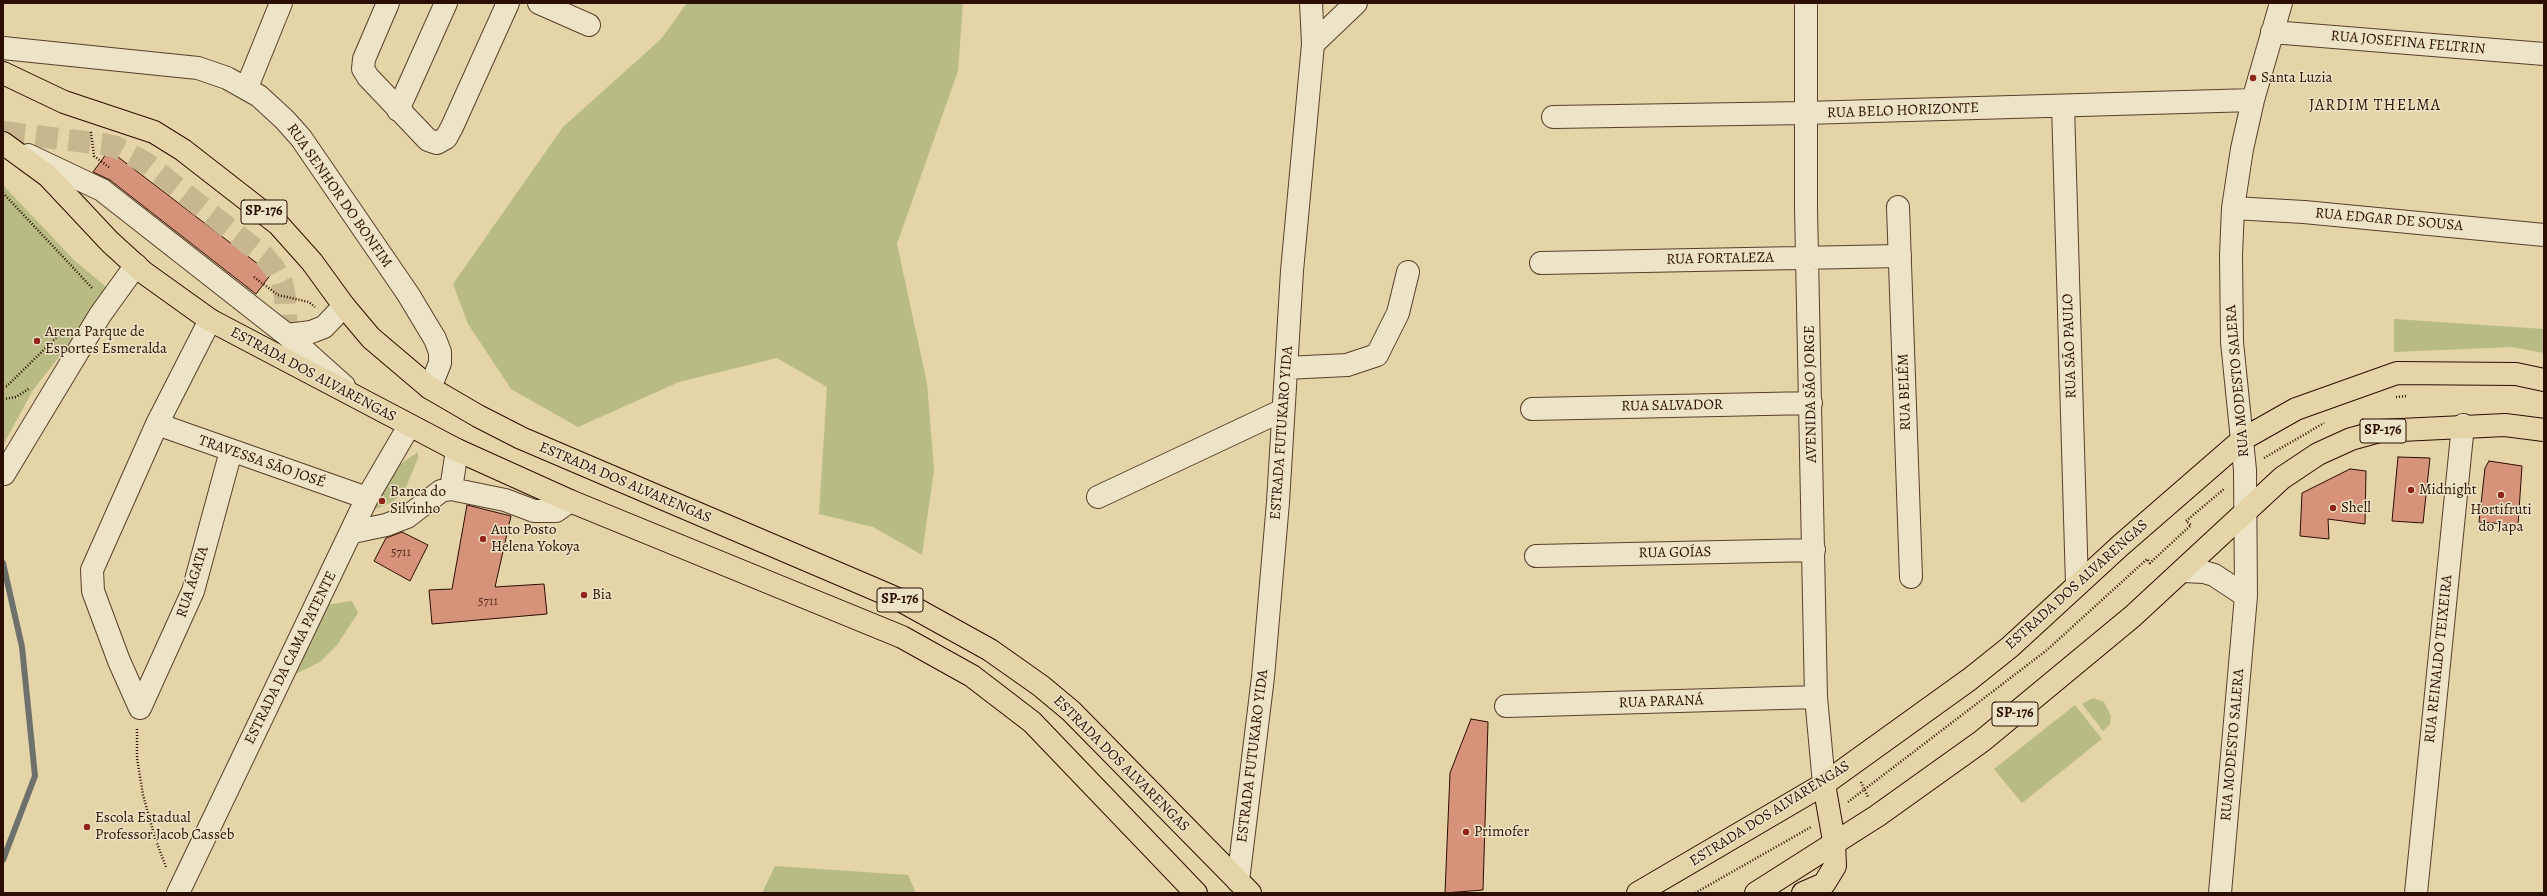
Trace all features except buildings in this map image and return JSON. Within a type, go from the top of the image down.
[{"type":"main road","name":"ESTRADA DOS ALVARENGAS","points":[[3,73],[64,102],[154,132],[183,150],[278,224],[312,262],[344,306],[371,338],[430,388],[478,416],[521,438],[898,599],[990,650],[1041,686],[1071,711],[1244,887]]},
{"type":"main road","name":"ESTRADA DOS ALVARENGAS","points":[[5,144],[48,176],[110,242],[136,265],[180,300],[210,320],[457,450],[570,500],[902,637],[972,676],[1032,722],[1196,893]]},
{"type":"main road","name":"ESTRADA DOS ALVARENGAS","points":[[1638,893],[1824,784],[1970,679],[2010,647],[2077,585],[2243,439],[2296,408],[2397,373],[2516,374],[2544,380]]},
{"type":"main road","name":"SP-176","points":[[1756,893],[1834,841],[1877,816],[1982,741],[2090,652],[2182,571],[2282,478],[2318,454],[2351,439],[2380,431],[2463,425],[2505,425],[2544,430]]},
{"type":"main road","points":[[1803,893],[1824,884],[1832,872],[1836,855],[1824,784]]},
{"type":"street","points":[[247,87],[281,3]]},
{"type":"street","points":[[388,3],[364,59],[363,69],[398,110],[428,140],[438,143],[446,138],[508,3]]},
{"type":"street","points":[[398,110],[446,3]]},
{"type":"street","points":[[539,3],[589,25]]},
{"type":"street","name":"ESTRADA FUTUKARO YIDA","points":[[1244,887],[1263,677],[1284,410],[1292,271],[1313,44],[1311,3]]},
{"type":"street","points":[[1313,44],[1356,3]]},
{"type":"street","name":"AVENIDA SÃO JORGE","points":[[1806,3],[1805,113],[1807,258],[1816,697],[1824,784]]},
{"type":"street","name":"RUA MODESTO SALERA","points":[[2220,893],[2246,596],[2245,470],[2232,342],[2231,255],[2233,208],[2242,150],[2253,100],[2281,3]]},
{"type":"street","name":"RUA JOSEFINA FELTRIN","points":[[2272,32],[2544,54]]},
{"type":"street","name":"RUA SENHOR DO BONFIM","points":[[3,48],[186,65],[213,72],[247,87],[280,115],[301,138],[408,294],[440,352],[440,363],[430,388]]},
{"type":"street","name":"RUA BELO HORIZONTE","points":[[1553,117],[1805,113],[2253,100]]},
{"type":"street","name":"RUA SÃO PAULO","points":[[2063,106],[2077,585]]},
{"type":"street","points":[[5,144],[102,190],[287,335],[352,394]]},
{"type":"street","name":"RUA BELÉM","points":[[1898,207],[1911,577]]},
{"type":"street","name":"RUA EDGAR DE SOUSA","points":[[2233,208],[2304,212],[2544,234]]},
{"type":"street","name":"RUA FORTALEZA","points":[[1541,262],[1900,256]]},
{"type":"street","points":[[4,474],[100,315],[136,265]]},
{"type":"street","points":[[1286,368],[1347,365],[1377,355],[1398,313],[1408,272]]},
{"type":"street","points":[[287,335],[311,332],[329,324],[344,306]]},
{"type":"street","points":[[140,708],[119,662],[93,591],[91,580],[95,561],[157,424],[210,320]]},
{"type":"street","name":"RUA SALVADOR","points":[[1532,409],[1811,403]]},
{"type":"street","points":[[1098,498],[1284,410]]},
{"type":"street","name":"TRAVESSA SÃO JOSÉ","points":[[157,424],[367,498]]},
{"type":"street","name":"RUA REINALDO TEIXEIRA","points":[[2416,893],[2463,425]]},
{"type":"street","name":"ESTRADA DA CAMA PATENTE","points":[[178,893],[353,532],[367,498],[409,426]]},
{"type":"street","points":[[451,489],[457,450]]},
{"type":"street","name":"RUA ÁGATA","points":[[140,708],[193,591],[231,451]]},
{"type":"street","points":[[353,532],[386,526],[406,517],[441,492],[451,489],[505,500],[534,511],[556,511],[570,500]]},
{"type":"street","name":"RUA GOÍAS","points":[[1536,556],[1814,550]]},
{"type":"street","points":[[2182,571],[2204,572],[2214,575],[2246,596]]},
{"type":"street","name":"RUA PARANÁ","points":[[1506,706],[1816,697]]},
{"type":"path","points":[[3,193],[92,288],[93,292]]},
{"type":"path","points":[[254,277],[278,294],[309,302],[329,324]]},
{"type":"path","points":[[3,387],[7,386],[67,327]]},
{"type":"path","points":[[2394,398],[2409,395]]},
{"type":"path","points":[[1695,893],[1830,816],[2047,650],[2146,559],[2150,563],[2191,525],[2186,520],[2245,470],[2330,420]]},
{"type":"path","points":[[140,708],[137,752],[143,795],[155,838],[168,872]]},
{"type":"path","points":[[1852,764],[1877,816]]},
{"type":"green space","points":[[687,3],[963,3],[958,71],[897,244],[927,383],[934,470],[922,555],[873,527],[819,514],[827,387],[777,358],[679,382],[578,427],[511,389],[468,324],[453,284],[563,127],[661,39]]},
{"type":"green space","name":"Arena Parque de Esportes Esmeralda","points":[[3,185],[75,261],[111,291],[33,390],[3,445]]},
{"type":"green space","points":[[2394,319],[2544,329],[2544,353],[2512,347],[2394,352]]},
{"type":"green space","points":[[418,452],[418,458],[404,492],[392,502],[374,510],[379,495],[393,469]]},
{"type":"green space","points":[[352,601],[358,613],[337,645],[320,662],[289,677],[325,605]]},
{"type":"green space","points":[[2093,698],[2104,702],[2111,716],[2110,724],[2103,731],[2082,704]]},
{"type":"green space","points":[[2075,705],[2102,739],[2022,803],[1994,769]]},
{"type":"green space","points":[[775,866],[908,875],[916,893],[762,893]]},
{"type":"waterway","points":[[3,563],[22,647],[35,776],[3,860]]},
{"type":"tunnel","points":[[3,132],[103,144],[116,147],[146,163],[265,257],[274,268],[282,283],[285,297],[287,335]]},
{"type":"place","name":"Santa Luzia","points":[[2253,78]]},
{"type":"place","name":"Arena Parque de Esportes Esmeralda","points":[[37,341]]},
{"type":"place","name":"Midnight","points":[[2411,490]]},
{"type":"place","name":"Hortifruti do Japa","points":[[2501,495]]},
{"type":"place","name":"Banca do Silvinho","points":[[382,501]]},
{"type":"place","name":"Shell","points":[[2333,508]]},
{"type":"place","name":"Auto Posto Helena Yokoya","points":[[483,539]]},
{"type":"place","name":"Bia","points":[[584,595]]},
{"type":"place","name":"Escola Estadual Professor Jacob Casseb","points":[[87,827]]},
{"type":"place","name":"Primofer","points":[[1466,832]]},
{"type":"district","name":"JARDIM THELMA","points":[[2375,106]]}]
